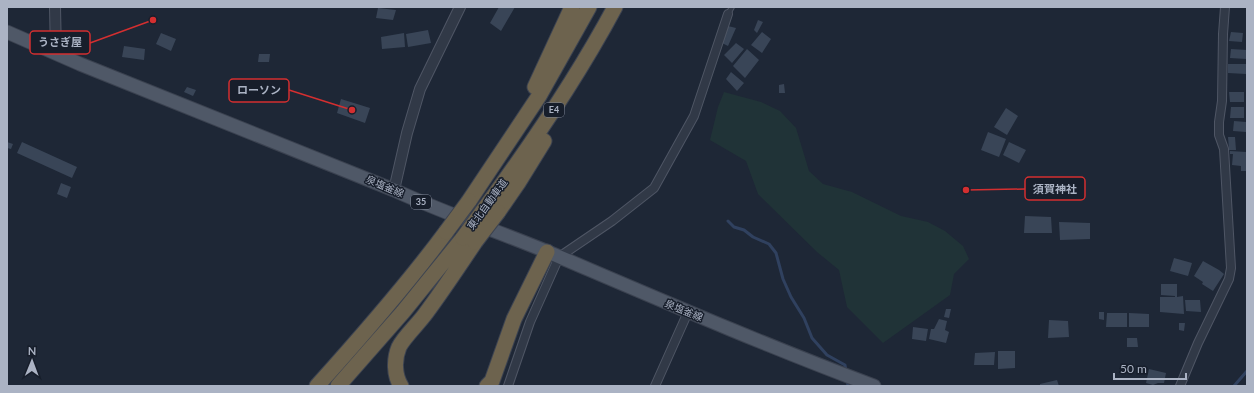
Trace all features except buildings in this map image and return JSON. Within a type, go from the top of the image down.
[{"type":"highway","points":[[496,162],[532,93],[572,7]]},
{"type":"highway","name":"東北自動車道","points":[[317,386],[424,262],[469,200],[540,96],[589,7]]},
{"type":"highway","name":"東北自動車道","points":[[338,386],[469,240],[491,210],[571,83],[616,7]]},
{"type":"highway","points":[[401,386],[396,368],[396,357],[399,346],[426,313],[469,240]]},
{"type":"highway","points":[[487,386],[492,381],[514,319],[553,254]]},
{"type":"highway","points":[[473,386],[486,380],[496,368]]},
{"type":"main road","name":"泉塩釜線","points":[[7,32],[56,54],[553,254],[688,312],[874,386]]},
{"type":"street","points":[[55,7],[56,54]]},
{"type":"street","points":[[394,190],[407,133],[420,89],[460,7]]},
{"type":"street","points":[[1180,386],[1198,343],[1229,279],[1232,268],[1224,155],[1219,135],[1222,101],[1225,7]]},
{"type":"street","points":[[508,386],[553,254],[612,221],[654,188],[694,116],[730,11]]},
{"type":"street","points":[[655,386],[688,312]]},
{"type":"green space","points":[[724,92],[761,102],[780,111],[796,128],[809,171],[823,184],[852,192],[901,216],[928,222],[945,231],[963,246],[969,259],[954,274],[950,295],[883,343],[847,307],[839,270],[817,252],[758,194],[746,161],[710,140],[718,107]]},
{"type":"waterway","points":[[728,221],[734,227],[744,230],[753,237],[769,244],[776,253],[783,279],[791,297],[804,318],[812,338],[827,355],[845,365],[846,371]]},
{"type":"waterway","points":[[1234,386],[1247,371]]},
{"type":"waterway","points":[[847,379],[848,386]]},
{"type":"place","name":"うさぎ屋","points":[[153,20]]},
{"type":"place","name":"ローソン","points":[[352,110]]},
{"type":"place","name":"須賀神社","points":[[966,190]]}]
